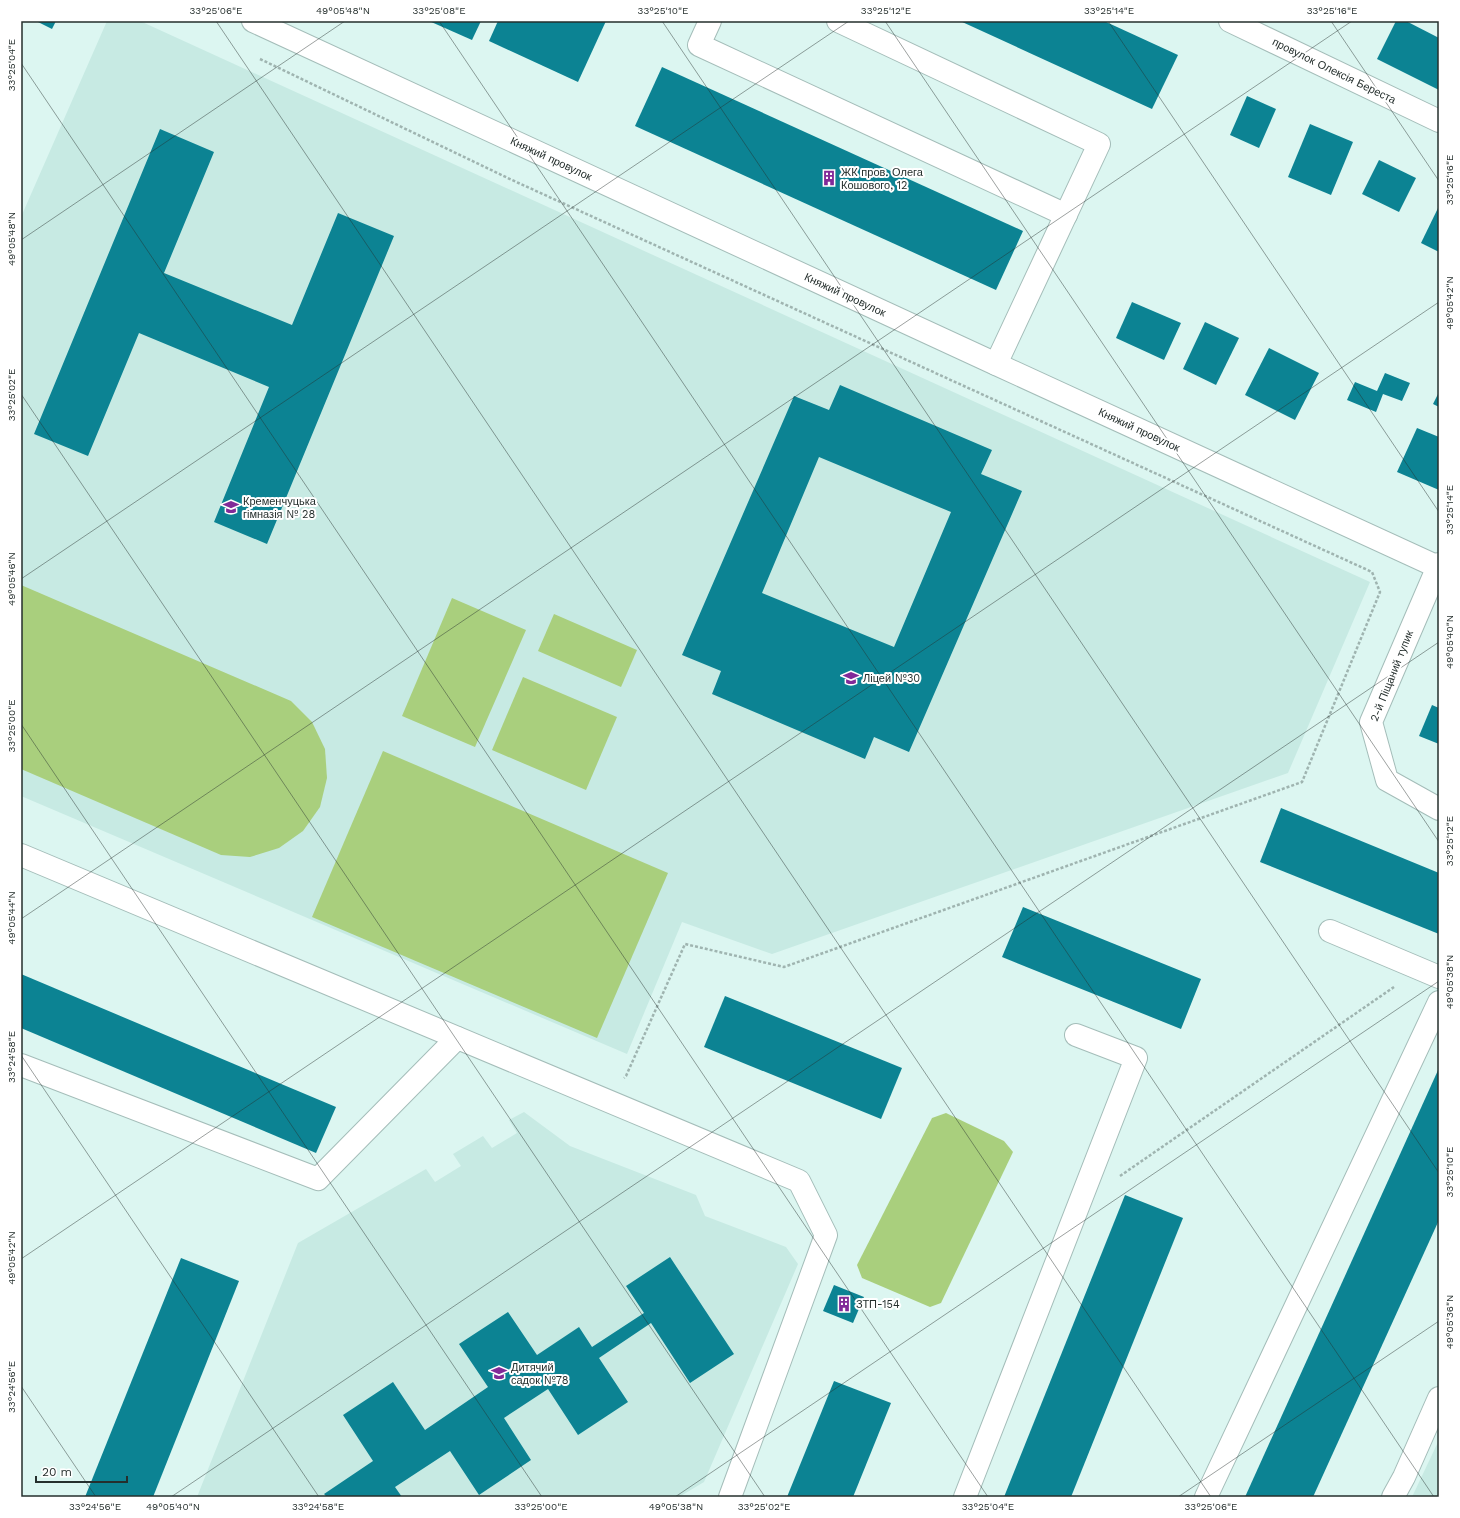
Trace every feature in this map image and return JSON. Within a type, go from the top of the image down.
[{"type":"street","name":"Княжий провулок","points":[[252,21],[996,364],[1438,565]]},
{"type":"street","points":[[710,21],[699,45],[1066,215]]},
{"type":"street","points":[[838,21],[1099,144],[996,364]]},
{"type":"street","name":"провулок Олексія Береста","points":[[1230,21],[1439,121]]},
{"type":"street","name":"2-й Піщаний тупик","points":[[1438,565],[1371,722],[1387,780],[1439,809]]},
{"type":"street","points":[[21,855],[799,1181],[826,1235],[730,1497]]},
{"type":"street","points":[[1330,931],[1429,973]]},
{"type":"street","points":[[1206,1497],[1439,1002]]},
{"type":"street","points":[[965,1497],[1136,1058],[1076,1035]]},
{"type":"street","points":[[21,1065],[318,1179],[457,1038]]},
{"type":"street","points":[[1393,1497],[1404,1477],[1439,1400]]},
{"type":"path","points":[[260,59],[512,180],[1372,572],[1380,592],[1302,782],[784,967],[685,944],[626,1076],[591,1094]]},
{"type":"path","points":[[1119,1176],[1429,973]]},
{"type":"shaded area","name":"Ліцей №30","points":[[107,21],[140,21],[1370,582],[1288,773],[772,954],[682,922],[627,1054],[21,796],[21,217]]},
{"type":"shaded area","name":"Дитячий садок №78","points":[[524,1112],[570,1146],[696,1195],[705,1216],[786,1247],[798,1264],[704,1482],[679,1497],[197,1497],[298,1243],[426,1169],[435,1182],[461,1166],[453,1154],[483,1136],[492,1148],[517,1133],[509,1120]]},
{"type":"shaded area","points":[[1439,1440],[1439,1497],[1412,1497]]},
{"type":"green space","points":[[21,585],[291,701],[312,722],[325,749],[327,778],[320,807],[303,831],[279,848],[250,857],[221,855],[21,769]]},
{"type":"green space","points":[[452,598],[526,630],[475,747],[402,716]]},
{"type":"green space","points":[[554,614],[637,650],[621,687],[538,651]]},
{"type":"green space","points":[[523,677],[617,717],[586,790],[492,750]]},
{"type":"green space","points":[[383,751],[668,873],[597,1038],[312,917]]},
{"type":"green space","points":[[946,1113],[1004,1141],[1013,1152],[941,1303],[930,1307],[862,1278],[857,1265],[932,1118]]},
{"type":"building","points":[[36,21],[56,21],[52,29]]},
{"type":"building","points":[[429,21],[481,21],[472,40]]},
{"type":"building","points":[[498,21],[606,21],[578,82],[489,41]]},
{"type":"building","points":[[960,21],[1104,21],[1178,55],[1152,109]]},
{"type":"building","points":[[1396,21],[1406,21],[1439,38],[1439,90],[1377,59]]},
{"type":"building","name":"ЖК пров. Олега Кошового, 12","points":[[662,67],[1023,231],[996,290],[635,126]]},
{"type":"building","points":[[1247,96],[1276,109],[1259,148],[1230,135]]},
{"type":"building","points":[[1310,124],[1353,142],[1331,195],[1288,177]]},
{"type":"building","points":[[160,129],[214,152],[164,273],[292,325],[338,213],[394,236],[267,544],[214,522],[269,387],[139,333],[88,456],[34,434]]},
{"type":"building","points":[[1379,160],[1416,178],[1399,212],[1362,194]]},
{"type":"building","points":[[1439,206],[1439,252],[1421,243]]},
{"type":"building","points":[[1132,302],[1181,323],[1164,360],[1116,338]]},
{"type":"building","points":[[1205,322],[1239,338],[1216,385],[1183,369]]},
{"type":"building","points":[[1269,348],[1319,373],[1295,420],[1245,395]]},
{"type":"building","points":[[1385,373],[1410,383],[1402,401],[1383,394],[1376,412],[1347,400],[1355,382],[1377,391]]},
{"type":"building","points":[[840,385],[992,450],[981,474],[1022,491],[909,752],[874,737],[865,759],[712,694],[721,671],[682,655],[794,396],[829,410]],"holes":[[[819,457],[951,512],[894,647],[762,593]]]},
{"type":"building","points":[[1439,392],[1439,407],[1433,404]]},
{"type":"building","points":[[1417,428],[1439,437],[1439,490],[1397,472]]},
{"type":"building","points":[[1432,705],[1439,708],[1439,744],[1419,736]]},
{"type":"building","points":[[1281,808],[1439,873],[1439,934],[1260,862]]},
{"type":"building","points":[[1023,907],[1201,979],[1181,1029],[1002,957]]},
{"type":"building","points":[[21,974],[336,1107],[316,1153],[21,1028]]},
{"type":"building","points":[[725,996],[902,1068],[881,1119],[704,1047]]},
{"type":"building","points":[[1439,1068],[1439,1220],[1313,1497],[1245,1497]]},
{"type":"building","points":[[1125,1195],[1183,1218],[1071,1497],[1004,1497]]},
{"type":"building","points":[[670,1257],[734,1354],[690,1383],[651,1323],[599,1358],[628,1402],[578,1435],[548,1389],[504,1418],[531,1460],[479,1495],[450,1451],[395,1487],[402,1497],[327,1497],[324,1494],[373,1461],[343,1415],[393,1382],[425,1430],[488,1387],[459,1344],[508,1312],[537,1355],[579,1327],[592,1347],[644,1313],[626,1286]]},
{"type":"building","points":[[181,1258],[239,1281],[153,1497],[85,1497]]},
{"type":"building","name":"ЗТП-154","points":[[834,1285],[864,1297],[853,1323],[823,1311]]},
{"type":"building","points":[[834,1381],[891,1403],[853,1497],[787,1497]]},
{"type":"place","name":"ЖК пров. Олега Кошового, 12","points":[[829,178]]},
{"type":"place","name":"Кременчуцька гімназія № 28","points":[[231,507]]},
{"type":"place","name":"Ліцей №30","points":[[851,678]]},
{"type":"place","name":"ЗТП-154","points":[[844,1304]]},
{"type":"place","name":"Дитячий садок №78","points":[[499,1373]]}]
